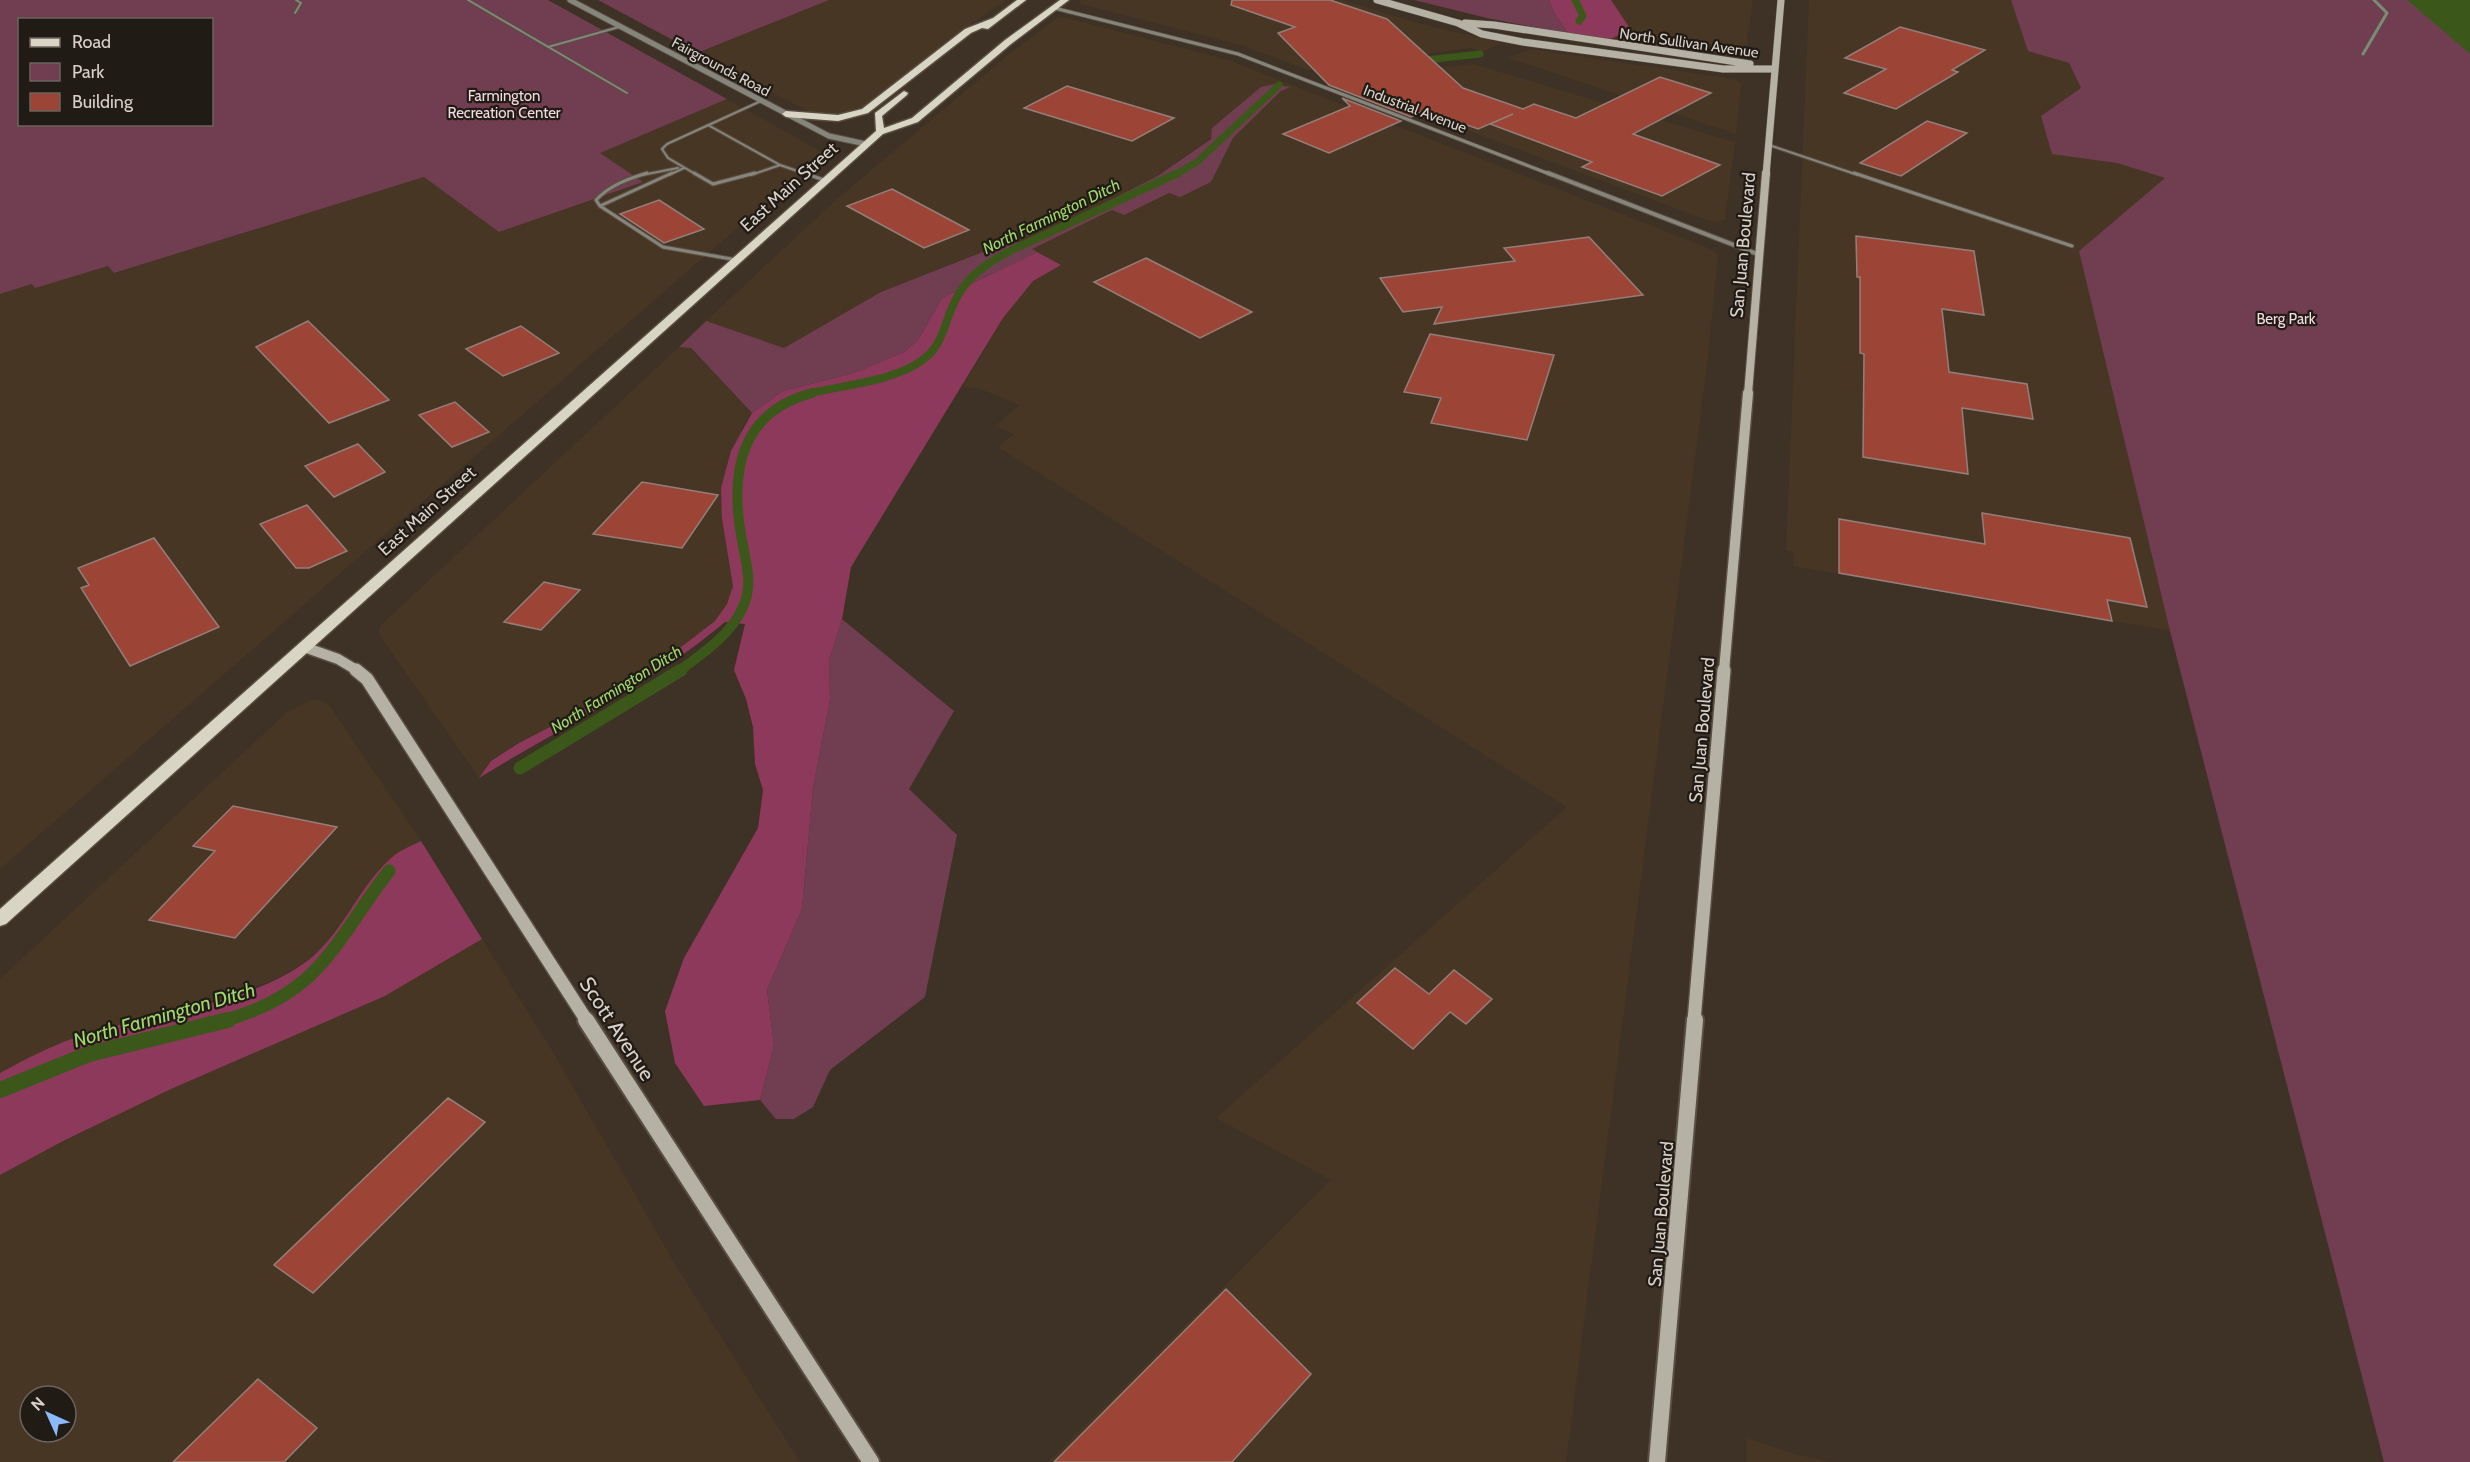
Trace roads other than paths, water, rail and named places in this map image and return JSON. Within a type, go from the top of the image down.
[{"type":"main road","name":"East Main Street","points":[[0,919],[824,180],[880,132],[915,120],[1008,42],[1065,0]]},
{"type":"main road","name":"North Sullivan Avenue","points":[[1377,0],[1458,23],[1482,34],[1586,52],[1723,69],[1775,69]]},
{"type":"main road","name":"San Juan Boulevard","points":[[1657,1462],[1781,0]]},
{"type":"main road","points":[[786,114],[838,118],[865,111],[968,31],[1021,3]]},
{"type":"main road","points":[[1044,7],[1054,8]]},
{"type":"main road","points":[[880,132],[878,115],[992,20]]},
{"type":"main road","name":"North Sullivan Avenue","points":[[1458,23],[1494,25],[1592,42],[1723,58],[1775,69]]},
{"type":"main road","name":"Scott Avenue","points":[[304,647],[333,655],[352,665],[367,680],[871,1462]]},
{"type":"street","name":"Fairgrounds Road","points":[[570,0],[786,114],[840,140],[866,144]]},
{"type":"street","points":[[2363,54],[2387,13],[2374,0]]},
{"type":"street","name":"Industrial Avenue","points":[[1054,8],[1238,54],[1760,255]]},
{"type":"lane","points":[[296,0],[301,3],[296,13]]},
{"type":"lane","points":[[468,0],[627,93]]},
{"type":"lane","points":[[548,47],[619,27]]},
{"type":"lane","points":[[761,101],[667,144],[662,150],[668,158],[713,184],[729,183],[780,165]]},
{"type":"lane","points":[[708,125],[780,165],[824,180]]},
{"type":"lane","points":[[1769,145],[2072,246]]},
{"type":"lane","points":[[600,206],[684,168]]},
{"type":"lane","points":[[684,168],[664,169],[617,185],[601,193],[596,200],[600,206],[663,247],[737,260]]},
{"type":"waterway","name":"North Farmington Ditch","points":[[1575,0],[1583,16],[1579,21]]},
{"type":"waterway","name":"North Farmington Ditch","points":[[1416,61],[1480,54]]},
{"type":"waterway","name":"North Farmington Ditch","points":[[1175,175],[1197,162],[1279,85]]},
{"type":"waterway","name":"North Farmington Ditch","points":[[807,394],[885,377],[914,366],[936,346],[965,284],[995,259],[1178,173]]},
{"type":"waterway","name":"North Farmington Ditch","points":[[679,671],[724,635],[738,617],[746,598],[748,571],[741,535],[737,488],[746,447],[755,429],[769,414],[788,402],[812,393]]},
{"type":"waterway","name":"North Farmington Ditch","points":[[520,768],[681,670]]},
{"type":"waterway","name":"North Farmington Ditch","points":[[223,1021],[256,1010],[283,996],[304,981],[338,944],[389,871]]},
{"type":"waterway","name":"North Farmington Ditch","points":[[0,1090],[89,1054],[228,1020]]},
{"type":"park label","name":"Farmington Recreation Center","points":[[504,104]]},
{"type":"park label","name":"Berg Park","points":[[2286,319]]}]
